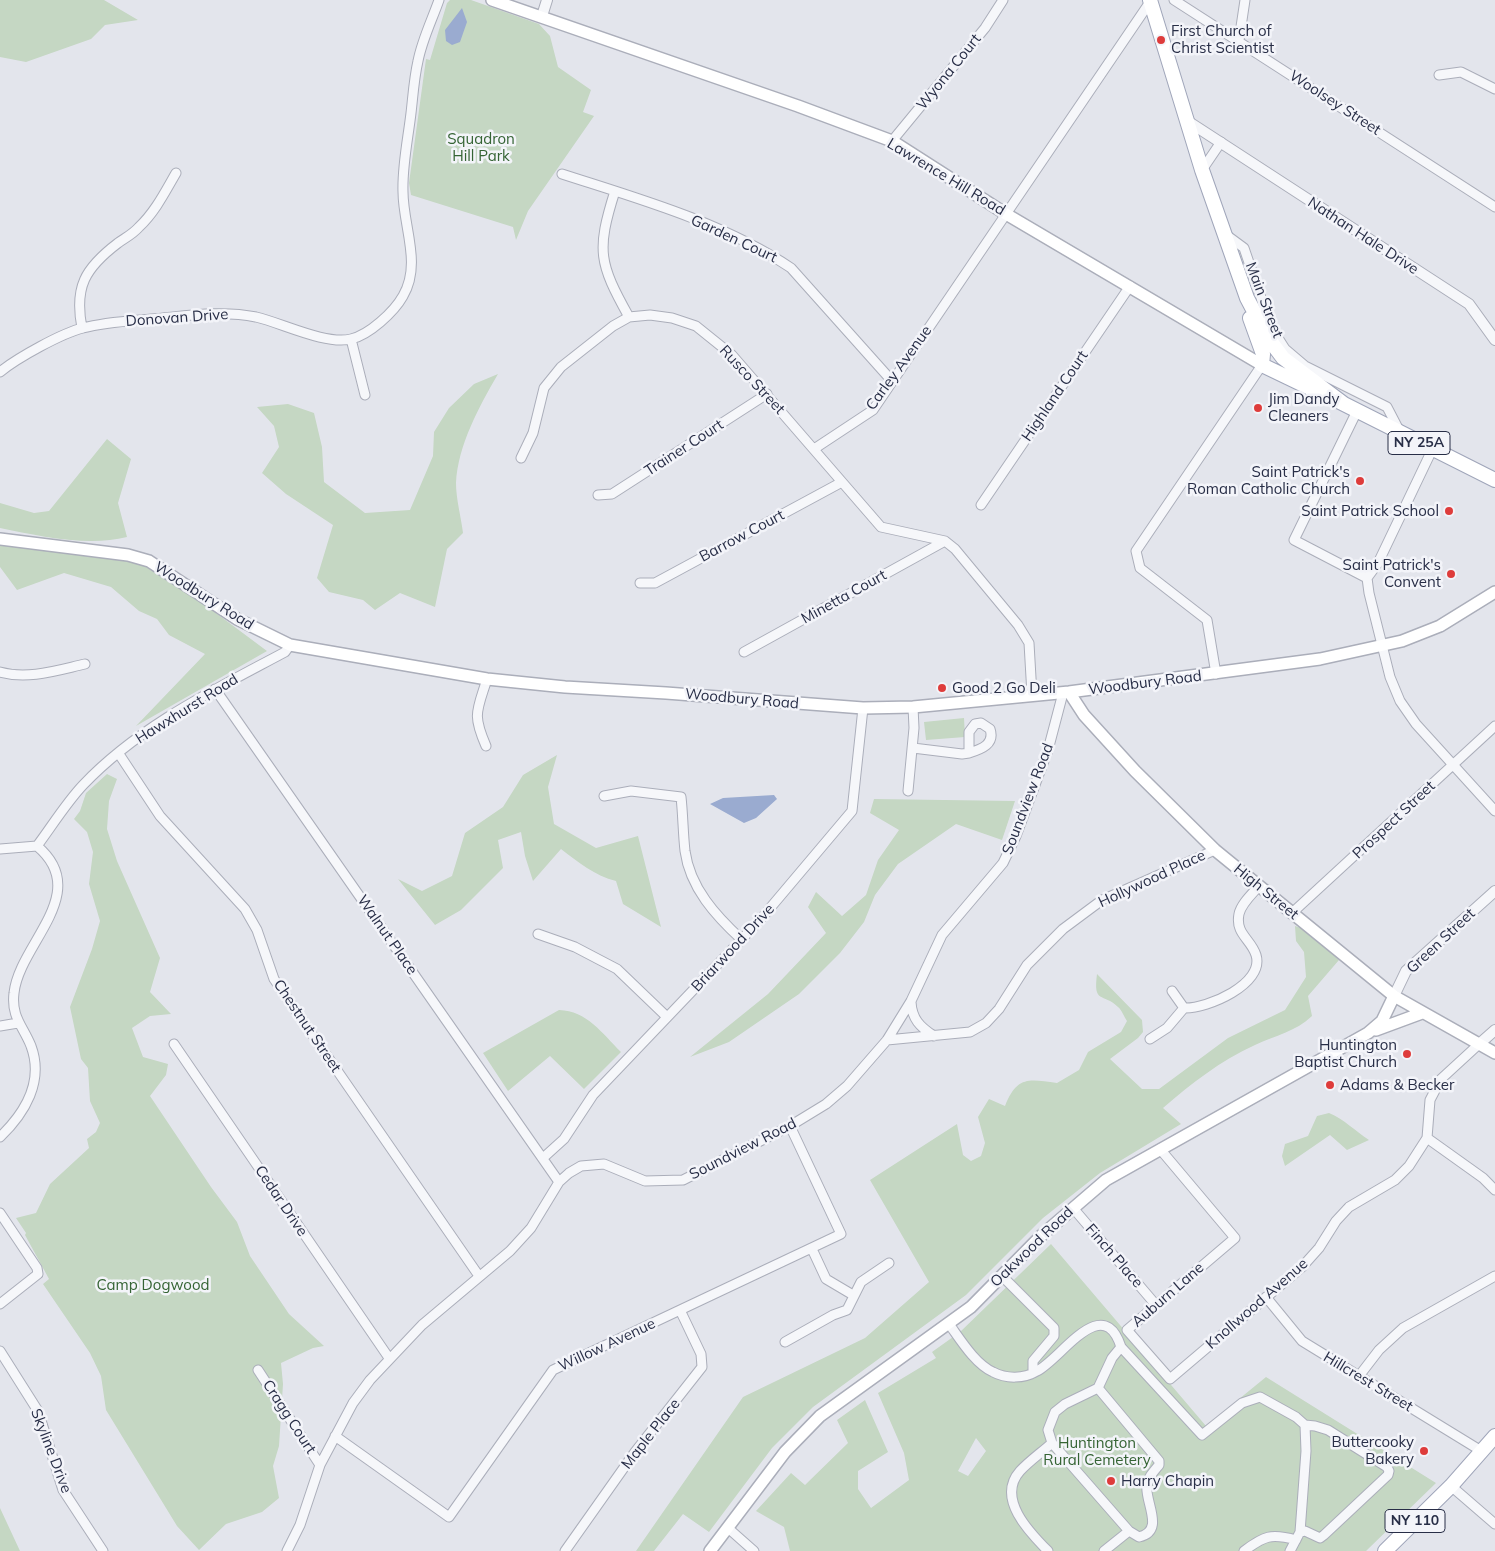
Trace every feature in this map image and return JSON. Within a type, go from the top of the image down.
[{"type":"main road","name":"Lawrence Hill Road","points":[[492,0],[542,16],[892,141],[1006,214],[1262,365]]},
{"type":"main road","name":"Main Street","points":[[1150,1],[1189,122],[1202,170],[1247,298],[1268,338],[1283,358],[1344,404]]},
{"type":"main road","name":"Main Street","points":[[1247,298],[1252,326],[1263,354],[1262,365],[1495,480]]},
{"type":"main road","name":"Woodbury Road","points":[[0,539],[128,555],[149,561],[237,620],[290,645],[487,679],[565,687],[666,692],[863,708],[913,707],[1032,696],[1216,674],[1320,659],[1382,647],[1440,626],[1495,592]]},
{"type":"main road","name":"High Street","points":[[1066,692],[1084,715],[1135,771],[1215,850],[1394,996],[1495,1053]]},
{"type":"main road","name":"Oakwood Road","points":[[710,1551],[785,1452],[820,1416],[971,1307],[1042,1235],[1106,1180],[1368,1034],[1382,1021],[1394,996]]},
{"type":"main road","points":[[1368,1034],[1422,1013]]},
{"type":"main road","name":"NY 110","points":[[1385,1551],[1451,1486],[1483,1452],[1495,1436]]},
{"type":"street","points":[[365,394],[351,339],[390,314],[404,296],[410,278],[411,253],[402,194],[406,150],[418,60],[439,0]]},
{"type":"street","points":[[542,16],[547,0]]},
{"type":"street","name":"Wyona Court","points":[[892,141],[985,28],[1003,0]]},
{"type":"street","name":"Woolsey Street","points":[[1174,0],[1239,40],[1495,207]]},
{"type":"street","points":[[1239,40],[1245,0]]},
{"type":"street","name":"Carley Avenue","points":[[814,449],[873,410],[1150,1]]},
{"type":"street","points":[[1440,75],[1461,72],[1495,89]]},
{"type":"street","name":"Nathan Hale Drive","points":[[1189,122],[1270,177],[1469,304],[1495,340]]},
{"type":"street","points":[[1202,170],[1221,142]]},
{"type":"street","points":[[82,328],[78,308],[80,289],[88,271],[101,255],[141,226],[151,214],[176,173]]},
{"type":"street","name":"Garden Court","points":[[562,174],[704,223],[773,256],[791,268],[892,381]]},
{"type":"street","points":[[615,191],[602,237],[602,257],[608,275],[629,317]]},
{"type":"street","name":"Main Street","points":[[1224,234],[1244,248],[1271,327],[1285,349],[1305,366],[1387,407],[1400,432]]},
{"type":"street","name":"Highland Court","points":[[981,505],[1130,286]]},
{"type":"street","name":"Donovan Drive","points":[[0,372],[46,345],[82,328],[213,313],[241,314],[278,322],[298,331],[325,337],[351,339]]},
{"type":"street","name":"Rusco Street","points":[[521,458],[534,433],[544,388],[560,367],[612,326],[629,317],[658,316],[672,318],[696,326],[732,355],[814,449]]},
{"type":"street","points":[[1216,674],[1207,620],[1140,568],[1136,559],[1136,551],[1262,365]]},
{"type":"street","name":"Trainer Court","points":[[598,495],[612,494],[767,394]]},
{"type":"street","points":[[1357,411],[1294,540],[1368,578]]},
{"type":"street","points":[[814,449],[881,526],[945,541],[955,548],[1018,625],[1029,642],[1032,696]]},
{"type":"street","points":[[1432,450],[1378,563],[1368,578],[1382,647],[1390,677],[1400,701],[1416,724],[1495,811]]},
{"type":"street","name":"Barrow Court","points":[[640,583],[655,583],[842,482]]},
{"type":"street","name":"Minetta Court","points":[[744,652],[945,541]]},
{"type":"street","name":"Hawxhurst Road","points":[[37,846],[81,786],[147,731],[215,689],[285,652],[290,645]]},
{"type":"street","points":[[0,672],[11,675],[32,675],[85,664]]},
{"type":"street","points":[[486,746],[476,725],[478,710],[487,679]]},
{"type":"street","name":"Walnut Place","points":[[215,689],[559,1182]]},
{"type":"street","name":"Soundview Road","points":[[287,1551],[300,1525],[320,1464],[353,1403],[389,1358],[422,1324],[510,1251],[531,1228],[559,1182],[581,1166],[591,1164],[604,1164],[646,1181],[683,1180],[790,1126],[826,1104],[847,1086],[888,1040],[911,1001],[942,935],[1003,862],[1016,836],[1048,750],[1066,692]]},
{"type":"street","points":[[908,791],[913,748],[913,707]]},
{"type":"street","name":"Briarwood Drive","points":[[543,1158],[564,1139],[594,1095],[742,940],[852,812],[863,708]]},
{"type":"street","name":"Prospect Street","points":[[1292,913],[1495,726]]},
{"type":"street","points":[[913,748],[962,754],[969,753]]},
{"type":"street","name":"Chestnut Street","points":[[119,754],[160,816],[245,909],[257,930],[274,979],[480,1276]]},
{"type":"street","points":[[604,796],[631,791],[681,797],[685,852],[693,879],[707,903],[724,924],[742,940]]},
{"type":"street","points":[[0,850],[37,846],[51,858],[57,888],[50,917],[20,970],[14,992],[14,1009],[18,1023],[31,1046],[35,1077],[28,1102],[16,1122],[0,1137]]},
{"type":"street","name":"Hollywood Place","points":[[888,1040],[902,1037],[970,1032],[986,1023],[999,1009],[1027,965],[1063,929],[1092,907],[1119,892],[1215,850]]},
{"type":"street","points":[[1150,1039],[1167,1028],[1184,1008],[1198,1008],[1214,1002],[1246,983],[1256,971],[1256,955],[1241,935],[1238,921],[1243,906],[1259,886]]},
{"type":"street","name":"Green Street","points":[[1394,996],[1406,972],[1495,891]]},
{"type":"street","points":[[538,934],[575,947],[618,969],[667,1017]]},
{"type":"street","points":[[1172,990],[1184,1008]]},
{"type":"street","points":[[911,1001],[912,1014],[920,1026],[934,1036]]},
{"type":"street","points":[[0,1026],[18,1023]]},
{"type":"street","points":[[1478,1045],[1495,1030]]},
{"type":"street","name":"Cedar Drive","points":[[174,1044],[389,1358]]},
{"type":"street","name":"Knollwood Avenue","points":[[1170,1379],[1302,1267],[1319,1248],[1336,1221],[1349,1207],[1396,1180],[1409,1166],[1427,1138],[1430,1100],[1437,1086],[1441,1079],[1478,1045]]},
{"type":"street","name":"Willow Avenue","points":[[335,1436],[449,1517],[553,1370],[841,1234],[790,1126]]},
{"type":"street","points":[[1427,1138],[1483,1178],[1495,1190]]},
{"type":"street","name":"Auburn Lane","points":[[1160,1149],[1235,1238],[1127,1330],[1170,1379]]},
{"type":"street","name":"Finch Place","points":[[1073,1208],[1156,1305]]},
{"type":"street","points":[[0,1213],[37,1268],[38,1274],[0,1304]]},
{"type":"street","points":[[812,1249],[826,1279],[853,1295]]},
{"type":"street","points":[[785,1342],[833,1315],[847,1310],[860,1282],[889,1263]]},
{"type":"street","points":[[1002,1276],[1054,1328],[1054,1336],[1033,1361],[1033,1373]]},
{"type":"street","points":[[1359,1376],[1379,1350],[1403,1328],[1495,1276]]},
{"type":"street","name":"Hillcrest Street","points":[[1266,1297],[1302,1342],[1483,1452]]},
{"type":"street","name":"Maple Place","points":[[565,1551],[635,1452],[702,1367],[701,1354],[680,1310]]},
{"type":"street","points":[[949,1324],[987,1369],[1011,1377],[1033,1373],[1044,1367],[1074,1339],[1095,1326],[1106,1326],[1115,1332],[1121,1347],[1204,1437],[1242,1403],[1260,1397],[1296,1417],[1305,1425],[1328,1430],[1375,1459],[1389,1471],[1378,1485],[1324,1535],[1320,1538],[1304,1531],[1298,1536],[1290,1551]]},
{"type":"street","points":[[1098,1388],[1162,1464],[1147,1482],[1146,1488],[1153,1514],[1152,1527],[1148,1532],[1139,1537],[1129,1531],[1052,1443],[1048,1430],[1055,1412],[1065,1404],[1098,1388],[1112,1358],[1121,1347]]},
{"type":"street","name":"Skyline Drive","points":[[0,1351],[38,1411],[64,1490],[103,1551]]},
{"type":"street","name":"Cragg Court","points":[[258,1370],[320,1464]]},
{"type":"street","points":[[1298,1536],[1306,1450],[1305,1425]]},
{"type":"street","points":[[1048,1551],[1020,1517],[1012,1494],[1014,1482],[1021,1470],[1052,1443]]},
{"type":"street","points":[[1451,1486],[1495,1524]]},
{"type":"street","points":[[728,1528],[754,1551]]},
{"type":"street","points":[[1104,1551],[1129,1531]]},
{"type":"street","points":[[1244,1551],[1257,1541],[1270,1536],[1278,1534],[1298,1536]]},
{"type":"green space","points":[[0,0],[104,0],[138,20],[105,25],[91,39],[26,62],[0,57]]},
{"type":"green space","name":"Squadron Hill Park","points":[[450,0],[471,0],[539,24],[550,36],[558,67],[591,90],[583,112],[594,116],[528,211],[516,240],[513,227],[411,195],[409,183],[426,59],[430,60],[447,3]]},
{"type":"green space","points":[[498,374],[477,413],[461,455],[456,483],[463,533],[447,549],[435,607],[400,593],[375,610],[363,600],[329,592],[317,578],[333,525],[286,494],[262,473],[279,447],[274,426],[257,407],[288,404],[314,413],[322,447],[324,482],[365,513],[410,510],[433,456],[434,432],[449,408],[474,384]]},
{"type":"green space","points":[[107,439],[131,459],[118,503],[127,537],[112,540],[80,541],[0,528],[0,503],[34,513],[49,511]]},
{"type":"green space","points":[[0,540],[150,564],[267,651],[136,726],[205,654],[169,635],[157,619],[139,611],[111,587],[64,573],[17,590],[0,567]]},
{"type":"green space","points":[[964,718],[965,737],[926,740],[924,722]]},
{"type":"green space","points":[[557,755],[548,787],[554,824],[596,848],[638,836],[661,927],[623,904],[616,881],[608,879],[580,864],[561,849],[533,881],[525,856],[521,832],[498,840],[503,868],[461,910],[435,925],[398,879],[422,891],[452,876],[465,833],[503,807],[523,775]]},
{"type":"green space","name":"Camp Dogwood","points":[[107,774],[117,779],[109,801],[107,829],[117,861],[160,958],[150,992],[171,1014],[150,1016],[132,1028],[143,1057],[168,1064],[166,1075],[150,1096],[211,1187],[237,1222],[250,1256],[289,1314],[324,1346],[313,1348],[281,1363],[283,1384],[279,1446],[273,1466],[279,1498],[262,1512],[226,1524],[199,1550],[177,1526],[106,1410],[101,1376],[90,1353],[43,1284],[49,1279],[25,1235],[26,1233],[16,1218],[36,1213],[50,1184],[89,1148],[87,1139],[96,1132],[100,1123],[90,1101],[88,1068],[81,1059],[70,1007],[92,949],[100,921],[89,884],[93,852],[87,832],[74,819],[80,811],[86,793]]},
{"type":"green space","points":[[874,799],[1015,801],[1002,840],[956,824],[898,864],[875,895],[864,922],[840,953],[799,994],[729,1042],[690,1057],[768,994],[826,933],[808,907],[816,892],[842,916],[866,895],[878,860],[899,830],[870,813]]},
{"type":"green space","points":[[1295,926],[1304,929],[1339,960],[1308,996],[1312,1016],[1292,1030],[1255,1045],[1230,1058],[1185,1090],[1163,1108],[1181,1124],[1100,1173],[1043,1218],[966,1295],[813,1407],[772,1448],[709,1532],[683,1514],[654,1551],[636,1551],[743,1397],[865,1338],[929,1282],[870,1180],[957,1124],[963,1155],[971,1161],[981,1156],[985,1143],[978,1117],[989,1099],[1005,1106],[1009,1096],[1019,1084],[1031,1081],[1057,1083],[1079,1070],[1088,1052],[1121,1032],[1127,1021],[1119,1008],[1098,994],[1096,990],[1097,974],[1142,1020],[1143,1032],[1110,1059],[1142,1089],[1159,1089],[1228,1038],[1285,1010],[1306,977],[1304,952],[1296,941]]},
{"type":"green space","points":[[559,1010],[578,1014],[586,1019],[621,1052],[584,1089],[550,1056],[508,1091],[483,1053]]},
{"type":"green space","points":[[1329,1113],[1369,1140],[1347,1150],[1330,1135],[1285,1166],[1282,1156],[1285,1144],[1308,1136],[1317,1116]]},
{"type":"green space","name":"Huntington Rural Cemetery","points":[[1051,1244],[1206,1426],[1266,1377],[1436,1483],[1366,1551],[790,1551],[784,1527],[756,1511],[791,1473],[805,1485],[848,1443],[837,1420],[865,1400],[888,1452],[858,1471],[858,1489],[871,1508],[909,1480],[904,1453],[878,1393],[936,1358],[932,1352],[960,1332]],"holes":[[[976,1438],[986,1451],[968,1476],[958,1471]]]},
{"type":"green space","points":[[0,1508],[20,1551],[0,1551]]},
{"type":"water","points":[[462,8],[467,22],[460,42],[452,45],[446,41],[445,30]]},
{"type":"water","points":[[774,795],[777,799],[756,818],[744,823],[710,804],[723,798]]},
{"type":"place","name":"First Church of Christ Scientist","points":[[1161,40]]},
{"type":"place","name":"Jim Dandy Cleaners","points":[[1258,408]]},
{"type":"place","name":"Saint Patrick's Roman Catholic Church","points":[[1360,481]]},
{"type":"place","name":"Saint Patrick School","points":[[1449,511]]},
{"type":"place","name":"Saint Patrick's Convent","points":[[1451,574]]},
{"type":"place","name":"Good 2 Go Deli","points":[[942,688]]},
{"type":"place","name":"Huntington Baptist Church","points":[[1407,1054]]},
{"type":"place","name":"Adams & Becker","points":[[1330,1085]]},
{"type":"place","name":"Buttercooky Bakery","points":[[1424,1451]]},
{"type":"place","name":"Harry Chapin","points":[[1111,1481]]}]
